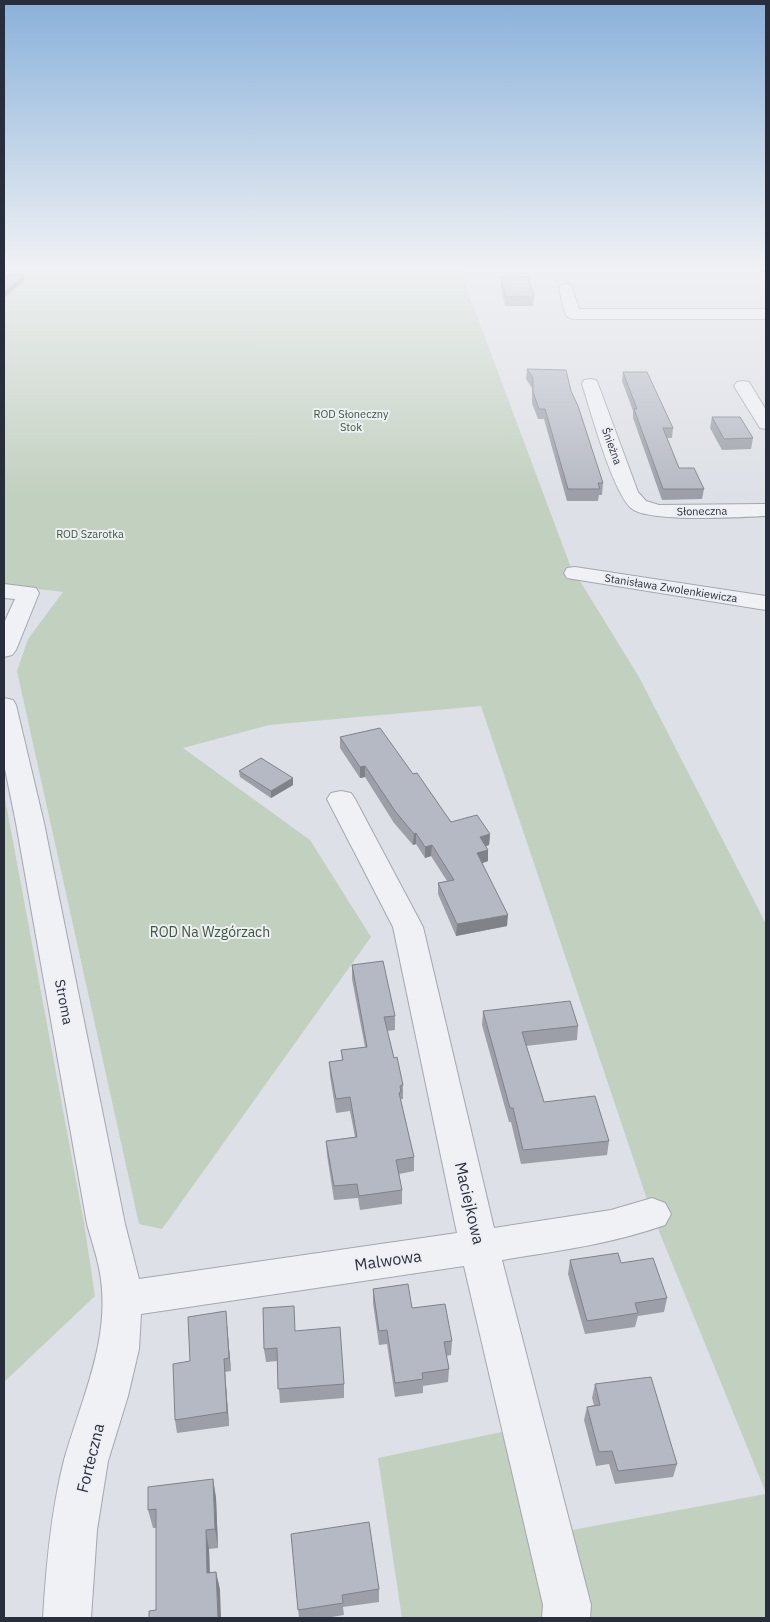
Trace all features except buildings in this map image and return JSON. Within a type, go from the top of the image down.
[{"type":"street","name":"Śnieżna","points":[[590,384],[629,493],[639,505]]},
{"type":"street","points":[[743,386],[766,424]]},
{"type":"street","name":"Słoneczna","points":[[639,505],[658,511],[766,510]]},
{"type":"street","name":"Stanisława Zwolenkiewicza","points":[[575,573],[766,603]]},
{"type":"street","points":[[4,591],[28,593],[4,650]]},
{"type":"street","name":"Stroma","points":[[4,705],[30,823],[106,1224],[119,1269],[122,1299]]},
{"type":"street","name":"Maciejkowa","points":[[341,799],[408,927],[479,1247],[567,1605],[566,1618]]},
{"type":"street","name":"Malwowa","points":[[122,1299],[611,1226],[652,1214]]},
{"type":"street","name":"Forteczna","points":[[67,1618],[74,1530],[86,1461],[107,1396],[118,1349],[122,1299]]},
{"type":"green space","name":"ROD Na Wzgórzach","points":[[4,344],[487,344],[570,565],[639,677],[766,924],[766,1493],[652,1214],[481,706],[269,725],[183,748],[310,840],[371,937],[162,1229],[139,1224],[17,671],[28,639],[63,592],[4,585]]},
{"type":"green space","points":[[4,793],[84,1223],[95,1296],[4,1382]]},
{"type":"green space","points":[[511,1430],[551,1603],[545,1618],[402,1618],[378,1458]]},
{"type":"green space","points":[[766,1494],[766,1618],[585,1618],[567,1531]]},
{"type":"park label","name":"ROD Słoneczny Stok","points":[[351,420]]},
{"type":"park label","name":"ROD Szarotka","points":[[90,534]]}]
